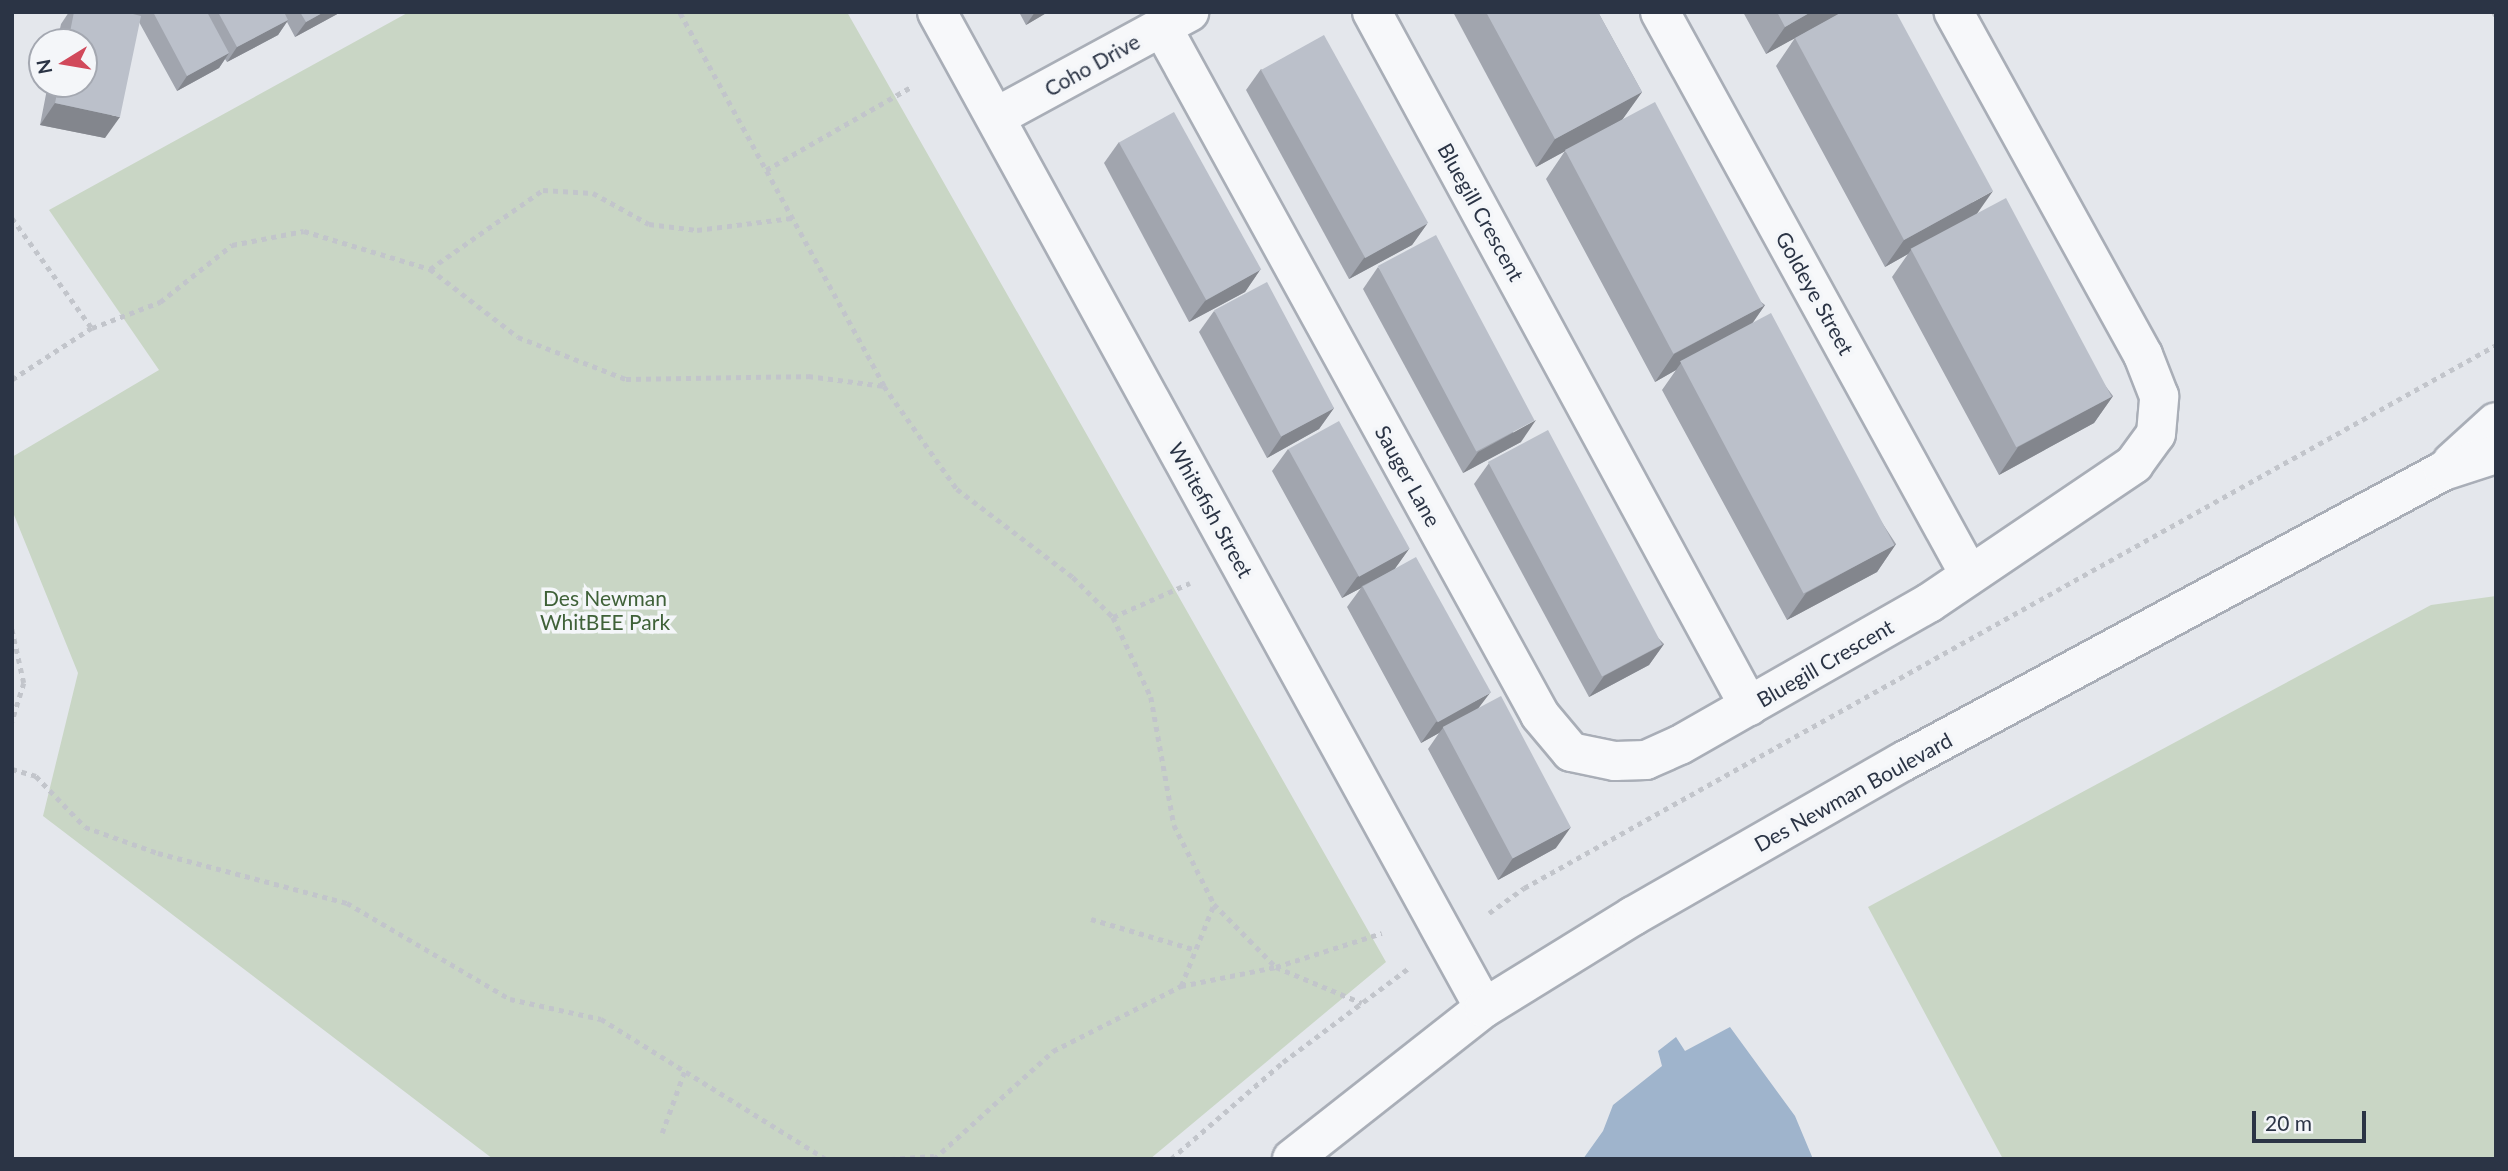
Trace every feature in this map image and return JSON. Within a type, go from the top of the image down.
[{"type":"street","name":"Whitefish Street","points":[[937,12],[1484,1008]]},
{"type":"street","name":"Bluegill Crescent","points":[[1372,12],[1749,706],[1929,603],[2134,464],[2157,434],[2159,396],[2143,355],[1954,12]]},
{"type":"street","name":"Goldeye Street","points":[[1660,12],[1969,574]]},
{"type":"street","name":"Coho Drive","points":[[996,117],[1175,20]]},
{"type":"street","name":"Sauger Lane","points":[[1175,20],[1548,724],[1571,752],[1615,761],[1646,760],[1749,706]]},
{"type":"street","name":"Des Newman Boulevard","points":[[2443,471],[2496,422]]},
{"type":"street","name":"Des Newman Boulevard","points":[[1292,1159],[1484,1008],[1904,761],[2443,471],[2496,454]]},
{"type":"path","points":[[679,12],[884,386],[957,489],[1073,577],[1113,617],[1152,697],[1174,825],[1214,904],[1276,968],[1362,1003]]},
{"type":"path","points":[[766,170],[911,87]]},
{"type":"path","points":[[430,269],[543,190],[593,193],[649,225],[697,230],[792,218]]},
{"type":"path","points":[[12,218],[92,328]]},
{"type":"path","points":[[12,380],[92,328],[160,302],[232,245],[304,231],[430,269],[519,337],[626,379],[808,376],[884,386]]},
{"type":"path","points":[[1489,913],[1524,888],[2496,345]]},
{"type":"path","points":[[1113,617],[1190,583]]},
{"type":"path","points":[[12,629],[24,683],[12,722]]},
{"type":"path","points":[[12,769],[36,776],[85,827],[158,853],[347,903],[510,999],[601,1018],[685,1067],[826,1159]]},
{"type":"path","points":[[1181,986],[1214,904]]},
{"type":"path","points":[[1091,919],[1196,950]]},
{"type":"path","points":[[890,1159],[934,1158],[1054,1051],[1181,986],[1276,968],[1382,933]]},
{"type":"path","points":[[1171,1159],[1283,1062],[1410,967]]},
{"type":"path","points":[[662,1133],[685,1067]]},
{"type":"green space","name":"Des Newman WhitBEE Park","points":[[409,12],[847,12],[1386,962],[1150,1159],[493,1159],[43,816],[78,673],[12,510],[12,457],[159,370],[49,210]]},
{"type":"green space","points":[[2496,596],[2496,1159],[2003,1159],[1868,907],[2431,605]]},
{"type":"water","points":[[1730,1027],[1795,1116],[1813,1159],[1583,1159],[1603,1131],[1613,1105],[1662,1066],[1658,1051],[1676,1037],[1685,1051]]},
{"type":"building","points":[[74,12],[125,12],[141,16],[120,117],[55,103],[56,98],[98,98],[98,28],[71,28]]},
{"type":"building","points":[[153,12],[207,12],[229,53],[187,76]]},
{"type":"building","points":[[218,12],[284,12],[288,20],[237,47]]},
{"type":"building","points":[[300,12],[324,12],[306,22]]},
{"type":"building","points":[[1486,12],[1598,12],[1642,92],[1555,139]]},
{"type":"building","points":[[1777,12],[1811,12],[1785,27]]},
{"type":"building","points":[[1842,12],[1896,12],[1993,191],[1904,240],[1795,38]]},
{"type":"building","points":[[1324,35],[1428,223],[1365,258],[1261,70]]},
{"type":"building","points":[[1655,102],[1763,306],[1673,354],[1565,150]]},
{"type":"building","points":[[1174,112],[1261,269],[1206,300],[1119,143]]},
{"type":"building","points":[[2006,198],[2112,397],[2016,447],[1911,249]]},
{"type":"building","points":[[1436,235],[1535,420],[1476,451],[1378,266]]},
{"type":"building","points":[[1267,282],[1334,408],[1281,436],[1214,310]]},
{"type":"building","points":[[1771,313],[1894,545],[1804,594],[1680,361]]},
{"type":"building","points":[[1339,421],[1410,549],[1359,577],[1288,449]]},
{"type":"building","points":[[1548,430],[1662,645],[1602,676],[1488,462]]},
{"type":"building","points":[[1416,557],[1491,693],[1438,722],[1363,587]]},
{"type":"building","points":[[1501,696],[1571,828],[1513,859],[1443,727]]}]
